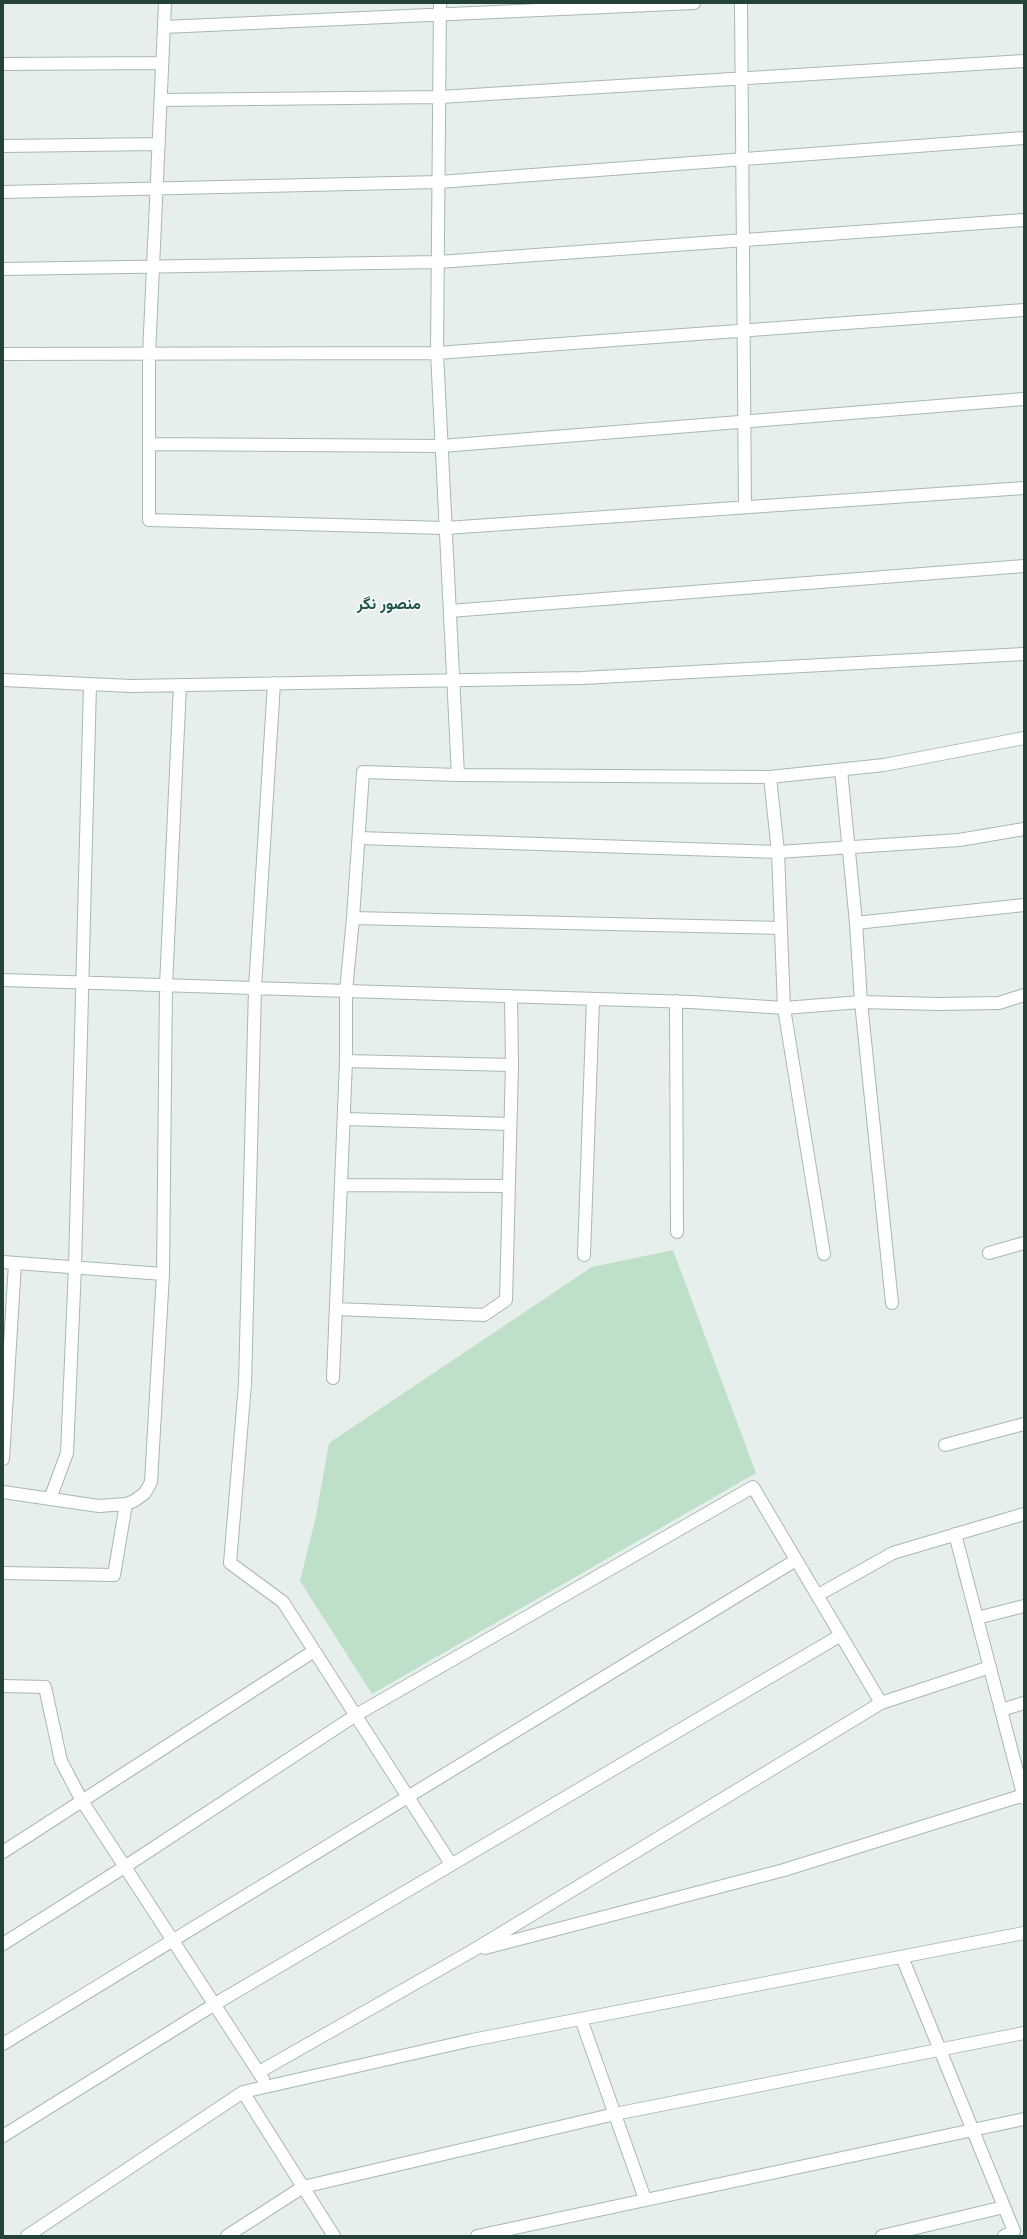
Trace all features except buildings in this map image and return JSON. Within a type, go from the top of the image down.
[{"type":"street","points":[[165,3],[149,355],[149,520],[446,528],[1024,488]]},
{"type":"street","points":[[440,3],[437,352],[458,775]]},
{"type":"street","points":[[164,27],[440,16],[694,3]]},
{"type":"street","points":[[741,3],[745,507]]},
{"type":"street","points":[[161,100],[440,97],[1024,61]]},
{"type":"street","points":[[3,64],[162,63]]},
{"type":"street","points":[[3,192],[439,182],[1024,138]]},
{"type":"street","points":[[3,146],[159,144]]},
{"type":"street","points":[[3,269],[438,262],[1024,220]]},
{"type":"street","points":[[3,354],[149,355],[437,352],[1024,310]]},
{"type":"street","points":[[149,444],[442,446],[1024,399]]},
{"type":"street","points":[[450,611],[1024,566]]},
{"type":"street","points":[[3,680],[90,684],[180,685],[274,682],[582,678],[1024,654]]},
{"type":"street","points":[[274,682],[255,988],[245,1384],[230,1563],[283,1602],[451,1864]]},
{"type":"street","points":[[50,1499],[67,1453],[75,1267],[90,684]]},
{"type":"street","points":[[3,1492],[99,1506],[126,1504],[134,1501],[145,1493],[150,1482],[163,1274],[166,985],[180,685]]},
{"type":"street","points":[[333,1378],[346,1061],[346,991],[354,918],[363,772],[458,775],[770,777],[884,765],[1024,738]]},
{"type":"street","points":[[841,770],[856,923],[861,1002],[892,1303]]},
{"type":"street","points":[[770,777],[778,852],[784,1008],[824,1254]]},
{"type":"street","points":[[359,838],[778,852],[958,840],[1024,829]]},
{"type":"street","points":[[856,923],[1024,905]]},
{"type":"street","points":[[354,918],[780,928]]},
{"type":"street","points":[[3,980],[676,1001],[784,1008],[861,1002],[937,1004],[999,1003],[1024,995]]},
{"type":"street","points":[[336,1309],[484,1315],[506,1300],[512,1065],[511,996]]},
{"type":"street","points":[[584,1255],[593,999]]},
{"type":"street","points":[[676,1001],[677,1232]]},
{"type":"street","points":[[346,1061],[512,1065]]},
{"type":"street","points":[[344,1119],[510,1124]]},
{"type":"street","points":[[341,1185],[509,1186]]},
{"type":"street","points":[[989,1253],[1024,1243]]},
{"type":"street","points":[[3,1458],[9,1262],[163,1274]]},
{"type":"street","points":[[945,1445],[1024,1424]]},
{"type":"street","points":[[3,1944],[126,1866],[356,1715],[753,1487],[881,1703]]},
{"type":"street","points":[[3,1573],[114,1575],[126,1504]]},
{"type":"street","points":[[818,1596],[893,1552],[1024,1514]]},
{"type":"street","points":[[472,1952],[784,1870],[1024,1796],[955,1534]]},
{"type":"street","points":[[3,2044],[796,1560]]},
{"type":"street","points":[[977,1618],[1024,1606]]},
{"type":"street","points":[[3,2136],[215,2004],[841,1635]]},
{"type":"street","points":[[3,1852],[314,1651]]},
{"type":"street","points":[[258,2072],[472,1952],[881,1703],[990,1667]]},
{"type":"street","points":[[3,1686],[45,1687],[61,1761],[82,1801],[126,1866],[268,2086]]},
{"type":"street","points":[[1001,1710],[1024,1703]]},
{"type":"street","points":[[27,2236],[243,2092],[472,2040],[1024,1933]]},
{"type":"street","points":[[902,1957],[1015,2233]]},
{"type":"street","points":[[581,2019],[645,2199]]},
{"type":"street","points":[[227,2236],[303,2187],[615,2114],[1024,2033]]},
{"type":"street","points":[[243,2092],[334,2236]]},
{"type":"street","points":[[477,2236],[1024,2118]]},
{"type":"street","points":[[882,2236],[1004,2208]]},
{"type":"green space","points":[[673,1250],[756,1473],[372,1694],[300,1581],[316,1516],[329,1443],[592,1267]]},
{"type":"district","name":"منصور نگر","points":[[389,606]]}]
